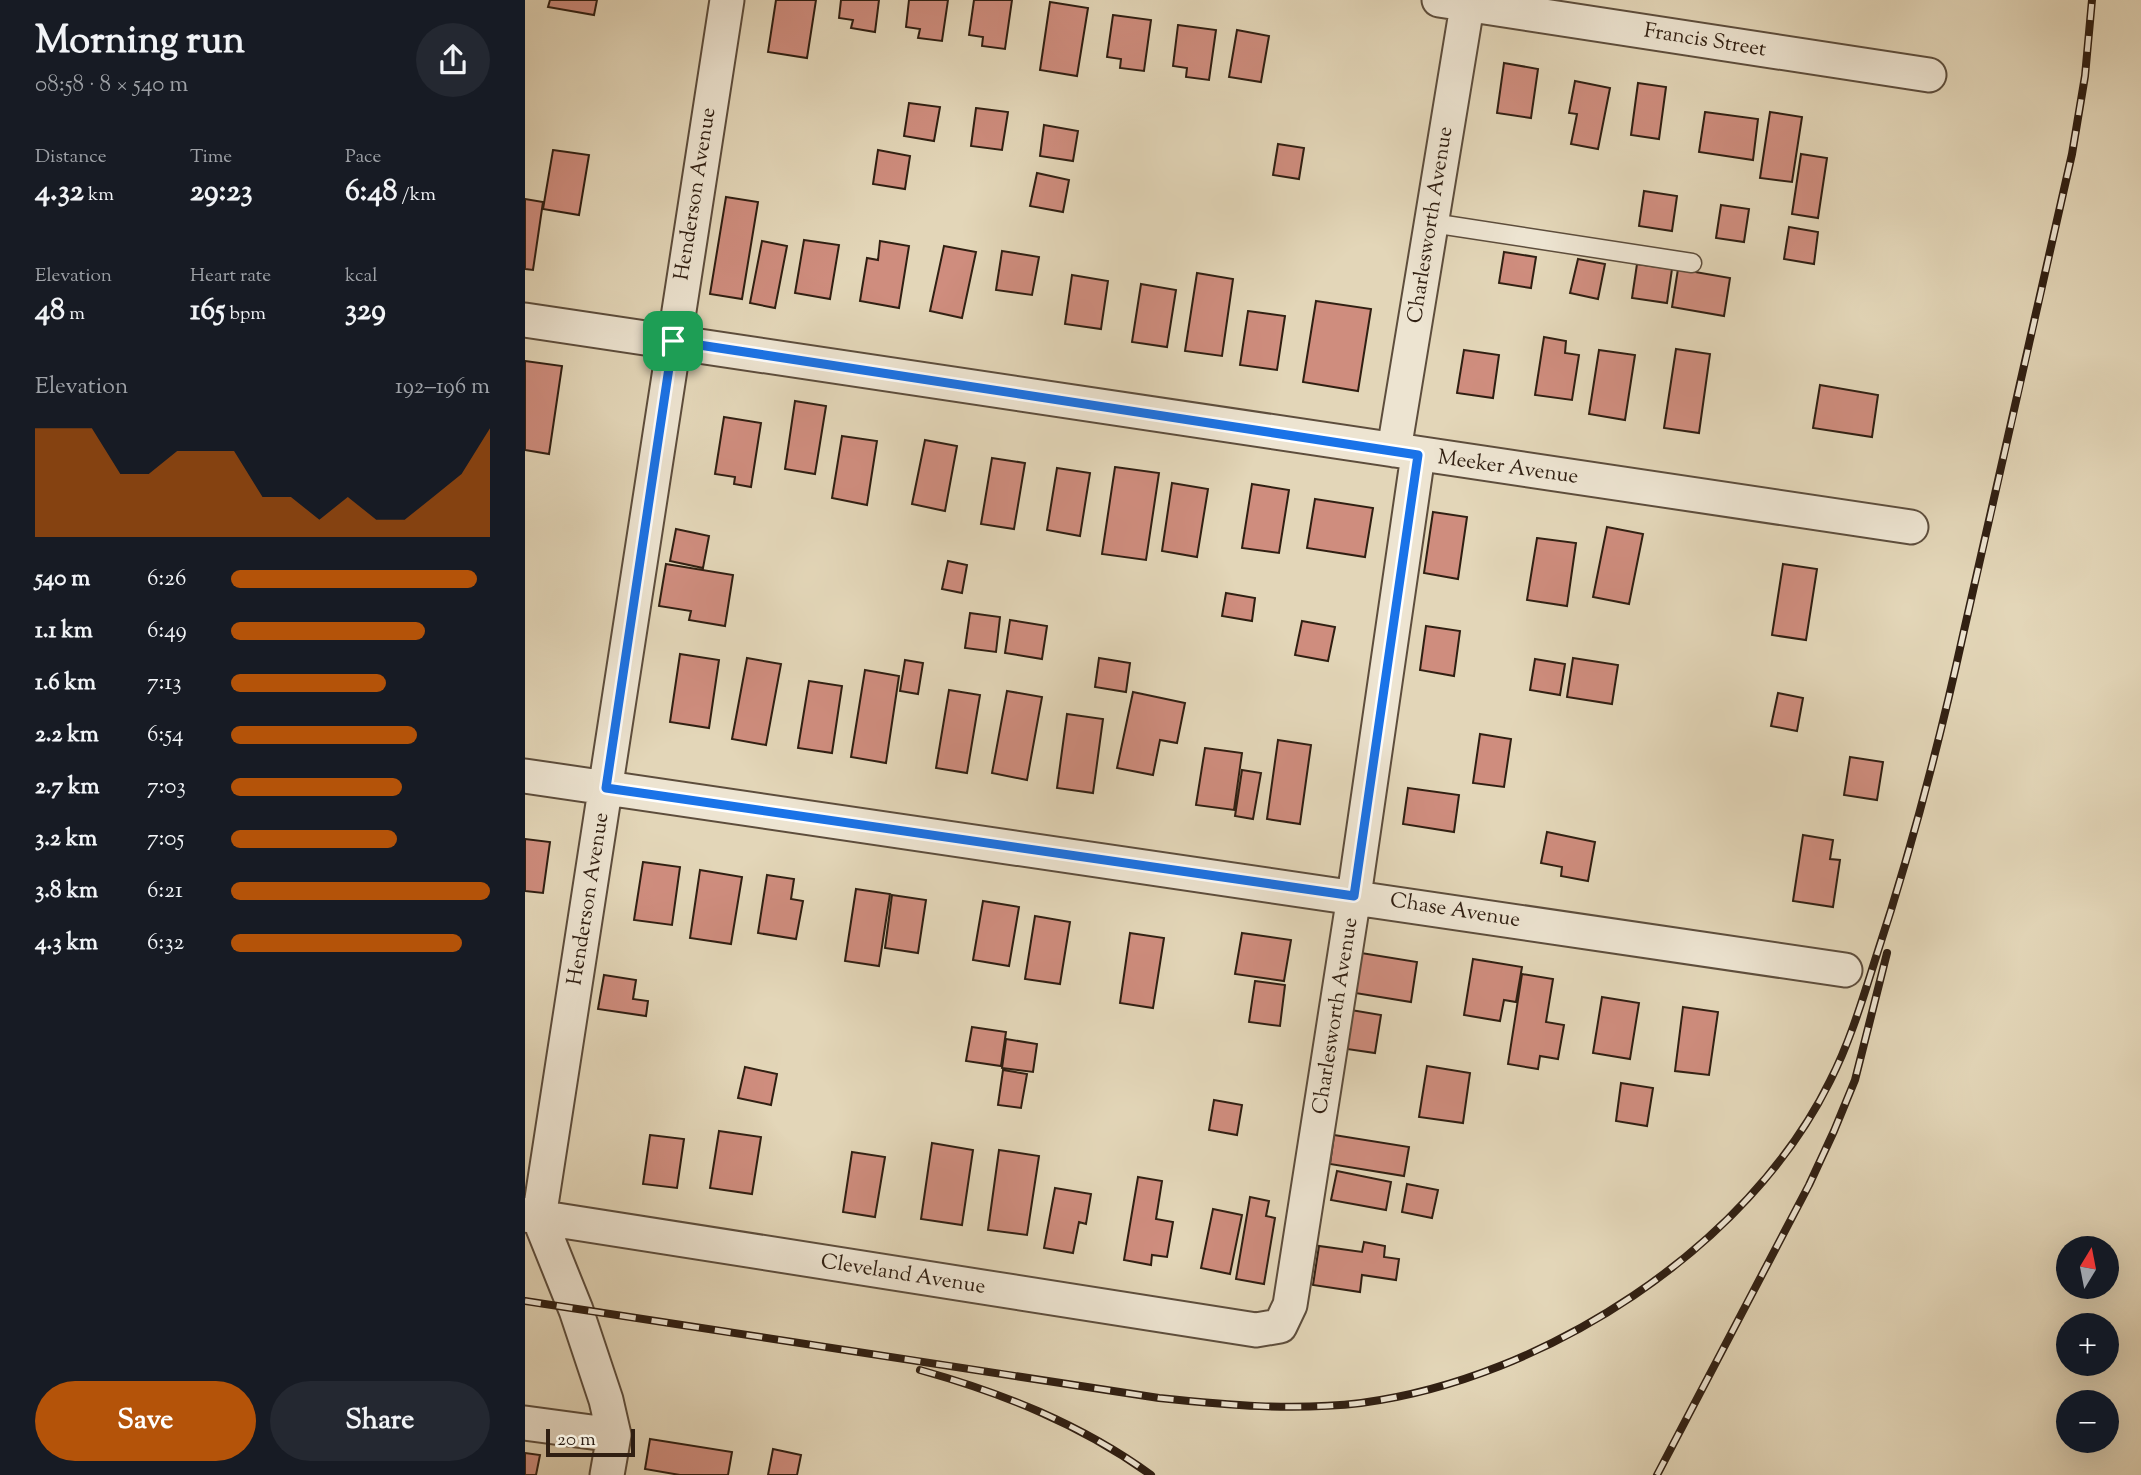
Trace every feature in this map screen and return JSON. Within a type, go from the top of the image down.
[{"type":"street","name":"Henderson Avenue","points":[[532,1217],[606,788],[727,0]]},
{"type":"street","name":"Francis Street","points":[[1458,1],[1929,75]]},
{"type":"street","name":"Charlesworth Avenue","points":[[1280,1326],[1290,1305],[1354,896],[1458,1]]},
{"type":"street","name":"Meeker Avenue","points":[[525,320],[1910,527]]},
{"type":"street","name":"Chase Avenue","points":[[525,776],[1845,970]]},
{"type":"street","name":"Cleveland Avenue","points":[[532,1217],[1256,1330],[1280,1326]]},
{"type":"street","points":[[532,1217],[576,1310],[606,1400],[614,1435],[607,1475]]},
{"type":"street","points":[[525,1423],[614,1435]]},
{"type":"lane","points":[[1431,223],[1692,263]]},
{"type":"building","points":[[550,0],[597,0],[594,15],[548,7]]},
{"type":"building","points":[[776,0],[816,0],[807,58],[768,52]]},
{"type":"building","points":[[841,0],[879,0],[875,32],[851,28],[853,20],[839,18]]},
{"type":"building","points":[[909,0],[948,0],[942,41],[918,38],[920,29],[906,27]]},
{"type":"building","points":[[974,0],[1012,0],[1005,49],[982,46],[983,37],[969,35]]},
{"type":"building","points":[[1050,2],[1088,8],[1077,76],[1040,70]]},
{"type":"building","points":[[1113,15],[1151,20],[1144,71],[1120,68],[1121,59],[1107,57]]},
{"type":"building","points":[[1178,25],[1216,30],[1209,80],[1186,77],[1187,68],[1173,66]]},
{"type":"building","points":[[1237,30],[1269,36],[1261,82],[1229,77]]},
{"type":"building","points":[[1504,63],[1538,69],[1531,118],[1497,113]]},
{"type":"building","points":[[1575,81],[1610,88],[1598,149],[1571,144],[1577,114],[1569,113]]},
{"type":"building","points":[[1638,83],[1666,87],[1659,139],[1631,135]]},
{"type":"building","points":[[909,103],[940,107],[934,141],[904,136]]},
{"type":"building","points":[[976,108],[1008,112],[1002,150],[971,146]]},
{"type":"building","points":[[1705,112],[1758,119],[1753,160],[1699,152]]},
{"type":"building","points":[[1770,112],[1802,117],[1792,182],[1760,178]]},
{"type":"building","points":[[1044,125],[1078,131],[1073,161],[1040,156]]},
{"type":"building","points":[[1278,144],[1304,148],[1299,179],[1273,175]]},
{"type":"building","points":[[553,150],[589,155],[579,215],[543,209]]},
{"type":"building","points":[[878,150],[910,156],[905,189],[873,184]]},
{"type":"building","points":[[1801,154],[1827,158],[1818,218],[1792,214]]},
{"type":"building","points":[[1037,173],[1069,180],[1063,212],[1030,206]]},
{"type":"building","points":[[1644,191],[1677,196],[1672,231],[1639,226]]},
{"type":"building","points":[[726,197],[758,202],[742,299],[710,294]]},
{"type":"building","points":[[525,199],[543,202],[533,270],[525,269]]},
{"type":"building","points":[[1721,205],[1749,209],[1744,242],[1716,238]]},
{"type":"building","points":[[1789,227],[1818,232],[1814,264],[1784,259]]},
{"type":"building","points":[[804,240],[839,245],[830,299],[795,293]]},
{"type":"building","points":[[762,241],[787,246],[775,308],[750,303]]},
{"type":"building","points":[[880,241],[909,246],[899,308],[860,301],[867,258],[878,260]]},
{"type":"building","points":[[944,246],[976,252],[962,318],[930,311]]},
{"type":"building","points":[[1002,251],[1039,257],[1032,295],[996,290]]},
{"type":"building","points":[[1504,252],[1536,257],[1531,288],[1499,283]]},
{"type":"building","points":[[1578,259],[1605,264],[1598,299],[1570,293]]},
{"type":"building","points":[[1637,264],[1672,269],[1667,303],[1632,298]]},
{"type":"building","points":[[1678,269],[1730,278],[1724,316],[1672,307]]},
{"type":"building","points":[[1197,273],[1233,279],[1222,356],[1185,351]]},
{"type":"building","points":[[1072,275],[1108,281],[1101,329],[1065,324]]},
{"type":"building","points":[[1141,284],[1176,290],[1167,347],[1132,342]]},
{"type":"building","points":[[1316,301],[1371,309],[1358,391],[1303,382]]},
{"type":"building","points":[[1248,311],[1285,316],[1277,370],[1240,365]]},
{"type":"building","points":[[1544,337],[1566,341],[1565,353],[1579,355],[1572,400],[1535,395]]},
{"type":"building","points":[[1676,349],[1710,354],[1699,433],[1664,428]]},
{"type":"building","points":[[1464,350],[1499,355],[1493,398],[1457,393]]},
{"type":"building","points":[[1599,350],[1635,355],[1625,420],[1589,414]]},
{"type":"building","points":[[525,361],[562,366],[549,454],[525,450]]},
{"type":"building","points":[[1820,385],[1878,395],[1872,437],[1813,428]]},
{"type":"building","points":[[795,401],[826,406],[815,474],[785,469]]},
{"type":"building","points":[[724,417],[761,423],[751,487],[734,484],[735,477],[715,474]]},
{"type":"building","points":[[842,436],[877,441],[867,505],[832,498]]},
{"type":"building","points":[[925,440],[957,446],[945,511],[912,504]]},
{"type":"building","points":[[992,458],[1025,463],[1014,529],[981,524]]},
{"type":"building","points":[[1115,467],[1159,473],[1146,560],[1102,554]]},
{"type":"building","points":[[1057,468],[1090,473],[1080,536],[1047,530]]},
{"type":"building","points":[[1172,483],[1208,489],[1197,557],[1162,551]]},
{"type":"building","points":[[1252,484],[1289,490],[1279,553],[1242,548]]},
{"type":"building","points":[[1315,499],[1373,508],[1365,557],[1307,548]]},
{"type":"building","points":[[1433,512],[1467,517],[1458,579],[1424,573]]},
{"type":"building","points":[[1607,527],[1643,534],[1629,604],[1593,597]]},
{"type":"building","points":[[676,529],[709,536],[703,568],[670,561]]},
{"type":"building","points":[[1537,538],[1576,543],[1567,606],[1527,600]]},
{"type":"building","points":[[948,561],[967,565],[962,593],[942,589]]},
{"type":"building","points":[[666,564],[733,575],[725,626],[689,620],[691,611],[659,606]]},
{"type":"building","points":[[1783,564],[1817,569],[1806,640],[1772,635]]},
{"type":"building","points":[[1226,593],[1255,598],[1252,621],[1222,616]]},
{"type":"building","points":[[970,613],[1000,617],[996,652],[965,648]]},
{"type":"building","points":[[1010,620],[1047,626],[1042,659],[1005,653]]},
{"type":"building","points":[[1302,621],[1335,627],[1328,661],[1295,655]]},
{"type":"building","points":[[1426,626],[1460,631],[1454,676],[1420,670]]},
{"type":"building","points":[[680,654],[719,660],[709,728],[670,722]]},
{"type":"building","points":[[747,658],[781,664],[766,745],[732,739]]},
{"type":"building","points":[[1099,658],[1130,663],[1126,692],[1095,687]]},
{"type":"building","points":[[1573,658],[1618,665],[1612,704],[1567,697]]},
{"type":"building","points":[[1535,659],[1565,664],[1560,695],[1530,690]]},
{"type":"building","points":[[905,660],[923,663],[918,694],[900,691]]},
{"type":"building","points":[[865,670],[899,676],[886,763],[851,757]]},
{"type":"building","points":[[809,681],[842,686],[832,753],[798,748]]},
{"type":"building","points":[[949,690],[980,695],[967,773],[936,768]]},
{"type":"building","points":[[1007,691],[1042,697],[1027,780],[992,773]]},
{"type":"building","points":[[1133,692],[1185,703],[1177,743],[1160,740],[1153,775],[1117,768]]},
{"type":"building","points":[[1778,693],[1803,698],[1797,731],[1771,726]]},
{"type":"building","points":[[1067,714],[1103,719],[1093,793],[1057,788]]},
{"type":"building","points":[[1480,734],[1511,739],[1504,787],[1473,783]]},
{"type":"building","points":[[1278,740],[1311,745],[1300,824],[1267,819]]},
{"type":"building","points":[[1205,748],[1242,753],[1234,810],[1196,805]]},
{"type":"building","points":[[1850,757],[1883,762],[1877,800],[1844,795]]},
{"type":"building","points":[[1242,770],[1261,773],[1253,819],[1235,816]]},
{"type":"building","points":[[1408,788],[1459,795],[1454,832],[1403,824]]},
{"type":"building","points":[[1547,832],[1595,842],[1588,881],[1561,876],[1562,867],[1541,863]]},
{"type":"building","points":[[1803,835],[1833,840],[1830,859],[1840,860],[1833,907],[1793,901]]},
{"type":"building","points":[[525,839],[550,842],[543,893],[525,891]]},
{"type":"building","points":[[643,862],[680,867],[672,925],[634,920]]},
{"type":"building","points":[[700,870],[742,877],[731,944],[690,938]]},
{"type":"building","points":[[767,875],[794,879],[791,899],[803,901],[796,939],[758,933]]},
{"type":"building","points":[[856,889],[890,894],[879,966],[845,961]]},
{"type":"building","points":[[892,895],[926,900],[918,953],[885,948]]},
{"type":"building","points":[[983,901],[1019,907],[1009,966],[973,960]]},
{"type":"building","points":[[1035,916],[1070,922],[1060,984],[1025,979]]},
{"type":"building","points":[[1130,933],[1164,938],[1153,1008],[1120,1003]]},
{"type":"building","points":[[1242,933],[1291,940],[1284,981],[1235,974]]},
{"type":"building","points":[[1355,952],[1417,962],[1411,1002],[1349,992]]},
{"type":"building","points":[[1473,959],[1522,967],[1516,1002],[1504,1000],[1500,1021],[1464,1015]]},
{"type":"building","points":[[1522,974],[1553,979],[1546,1022],[1564,1025],[1558,1059],[1540,1056],[1538,1069],[1508,1064]]},
{"type":"building","points":[[604,975],[636,980],[633,999],[648,1001],[646,1016],[598,1009]]},
{"type":"building","points":[[1255,981],[1285,985],[1280,1026],[1249,1022]]},
{"type":"building","points":[[1602,997],[1639,1003],[1630,1059],[1593,1053]]},
{"type":"building","points":[[1683,1007],[1718,1012],[1709,1075],[1675,1071]]},
{"type":"building","points":[[1345,1009],[1381,1015],[1375,1053],[1340,1048]]},
{"type":"building","points":[[972,1027],[1006,1032],[1001,1066],[966,1061]]},
{"type":"building","points":[[1006,1039],[1037,1044],[1033,1072],[1002,1068]]},
{"type":"building","points":[[1427,1066],[1470,1073],[1463,1123],[1419,1117]]},
{"type":"building","points":[[745,1067],[777,1074],[771,1105],[738,1098]]},
{"type":"building","points":[[1003,1070],[1027,1074],[1021,1108],[998,1105]]},
{"type":"building","points":[[1621,1083],[1653,1088],[1647,1126],[1616,1121]]},
{"type":"building","points":[[1214,1100],[1242,1105],[1237,1135],[1209,1130]]},
{"type":"building","points":[[719,1131],[761,1137],[752,1194],[710,1188]]},
{"type":"building","points":[[650,1135],[684,1139],[677,1188],[643,1184]]},
{"type":"building","points":[[1334,1135],[1409,1147],[1404,1176],[1330,1164]]},
{"type":"building","points":[[932,1143],[973,1150],[962,1225],[921,1219]]},
{"type":"building","points":[[999,1150],[1039,1156],[1027,1235],[988,1230]]},
{"type":"building","points":[[852,1152],[885,1157],[875,1217],[843,1212]]},
{"type":"building","points":[[1337,1171],[1391,1182],[1386,1210],[1331,1200]]},
{"type":"building","points":[[1138,1177],[1162,1181],[1156,1219],[1173,1222],[1167,1257],[1152,1255],[1151,1265],[1124,1260]]},
{"type":"building","points":[[1407,1184],[1438,1190],[1432,1218],[1402,1212]]},
{"type":"building","points":[[1055,1188],[1091,1194],[1086,1224],[1079,1222],[1073,1253],[1044,1248]]},
{"type":"building","points":[[1250,1197],[1269,1201],[1266,1216],[1275,1218],[1264,1284],[1236,1279]]},
{"type":"building","points":[[1213,1209],[1242,1215],[1230,1274],[1201,1268]]},
{"type":"building","points":[[1364,1242],[1385,1246],[1384,1257],[1399,1259],[1396,1280],[1362,1275],[1360,1292],[1313,1285],[1319,1246],[1362,1252]]},
{"type":"building","points":[[650,1439],[732,1452],[728,1475],[680,1475],[645,1469]]},
{"type":"building","points":[[773,1449],[801,1455],[797,1475],[768,1475]]},
{"type":"building","points":[[525,1453],[540,1455],[536,1475],[525,1475]]},
{"type":"railway","points":[[525,1301],[1159,1398],[1234,1405],[1310,1407],[1361,1403],[1430,1389],[1500,1366],[1568,1335],[1633,1296],[1694,1250],[1748,1198],[1794,1142],[1830,1081],[1856,1020],[1889,917],[1944,716],[2072,154],[2085,76],[2092,0]]},
{"type":"railway","points":[[1657,1475],[1809,1185],[1834,1131],[1855,1080],[1887,953]]},
{"type":"railway","points":[[920,1370],[1011,1400],[1069,1425],[1151,1475]]},
{"type":"route","points":[[673,341],[1418,455],[1354,896],[606,788],[673,341]]}]
